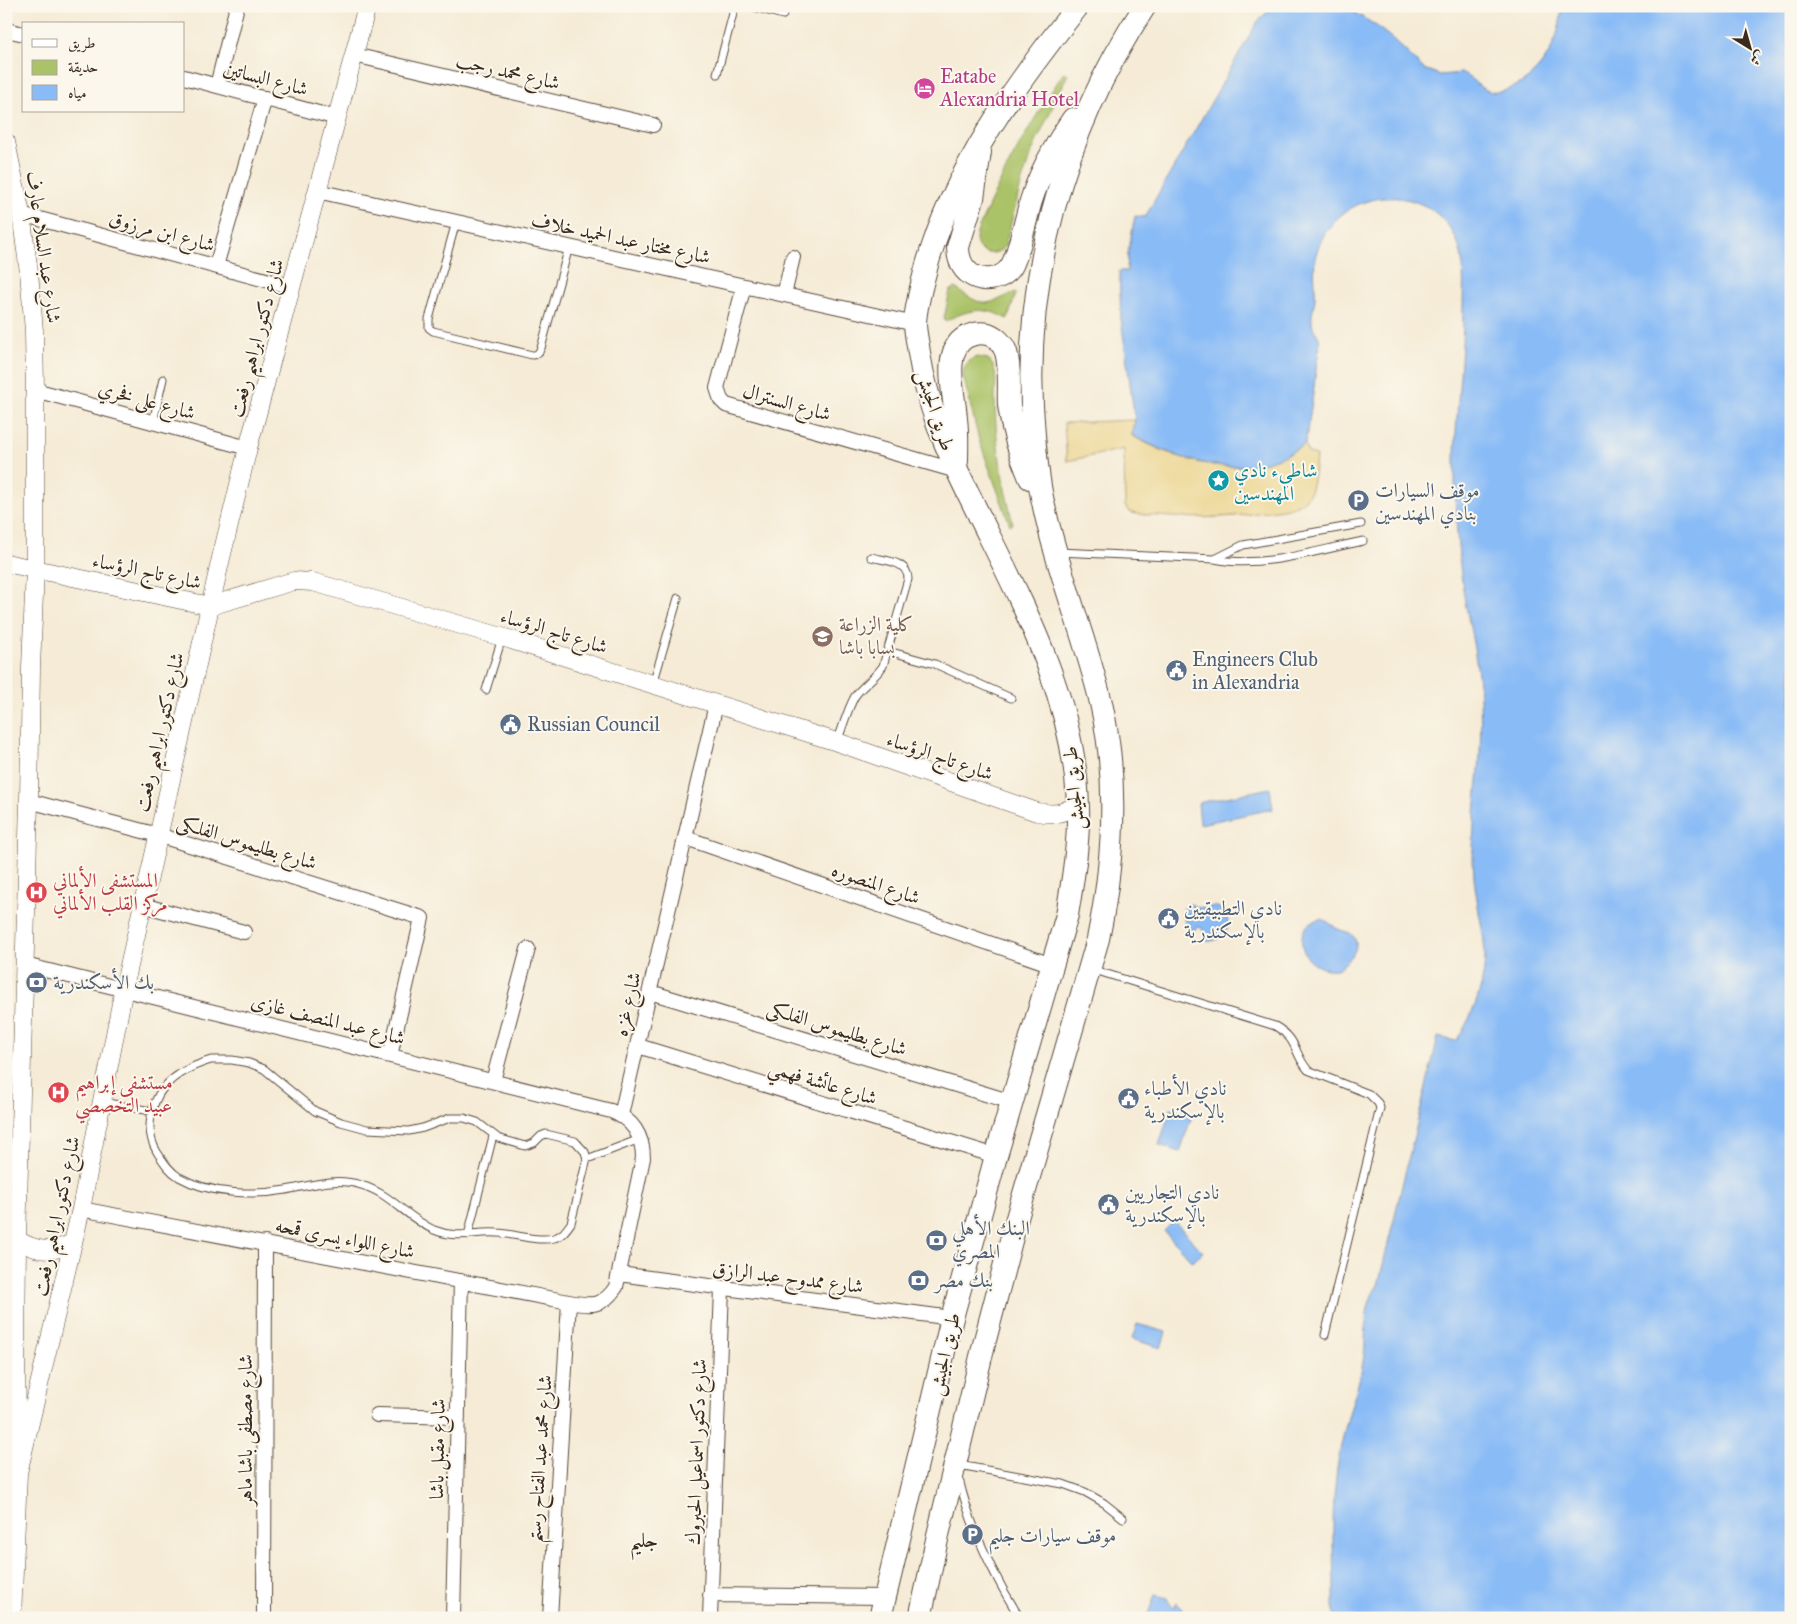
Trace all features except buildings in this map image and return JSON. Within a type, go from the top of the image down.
[{"type":"highway","name":"طريق الجيش","points":[[883,1608],[952,1318],[996,1156],[1067,914],[1074,877],[1078,834],[1078,804],[1074,764],[1055,685],[1026,609],[957,471],[936,424],[922,375],[915,324],[921,287],[931,250],[956,188],[981,142],[1048,44],[1078,6]]},
{"type":"highway","name":"طريق الجيش","points":[[920,1618],[985,1340],[1017,1218],[1090,969],[1102,919],[1110,870],[1113,821],[1108,743],[1101,704],[1091,666],[1042,501],[1034,427],[1031,372],[1038,282],[1046,237],[1057,193],[1071,150],[1098,87],[1114,56],[1146,6]]},
{"type":"highway","points":[[981,142],[977,180],[958,247],[960,262],[964,269],[970,274],[984,279],[998,277],[1014,261],[1032,198],[1046,166],[1067,128],[1098,87]]},
{"type":"highway","points":[[957,471],[957,420],[951,371],[953,353],[962,339],[978,333],[986,334],[1001,342],[1008,358],[1010,406],[1013,426],[1025,465],[1042,501]]},
{"type":"street","points":[[217,86],[237,6]]},
{"type":"street","name":"شارع دكتور ابراهيم رفعت","points":[[18,1473],[82,1209],[124,988],[210,606],[248,448],[367,6]]},
{"type":"street","points":[[6,30],[22,34]]},
{"type":"street","name":"شارع محمد رجب","points":[[354,55],[652,125]]},
{"type":"street","name":"شارع البساتين","points":[[185,77],[337,118]]},
{"type":"street","points":[[216,266],[265,98]]},
{"type":"street","name":"شارع عبد السلام عارف","points":[[6,142],[21,214],[29,272],[36,390],[35,569],[17,1240],[16,1359],[18,1473],[12,1618]]},
{"type":"street","name":"شارع مختار عبد الحميد خلاف","points":[[317,191],[915,324]]},
{"type":"street","name":"شارع ابن مرزوق","points":[[21,214],[292,287]]},
{"type":"street","points":[[784,295],[793,257]]},
{"type":"street","name":"شارع السنترال","points":[[744,286],[717,388],[721,400],[732,407],[957,471]]},
{"type":"street","name":"شارع على فخري","points":[[36,390],[248,448]]},
{"type":"street","name":"شارع تاج الرؤساء","points":[[6,562],[210,606],[294,581],[313,582],[502,636],[837,742],[1037,812],[1052,815],[1067,812],[1078,804]]},
{"type":"street","name":"شارع غزه","points":[[621,1115],[716,704]]},
{"type":"street","name":"شارع بطليموس الفلكى","points":[[29,801],[158,836],[422,918],[390,1056]]},
{"type":"street","name":"شارع المنصوره","points":[[686,838],[1052,965]]},
{"type":"street","points":[[142,905],[244,932]]},
{"type":"street","points":[[493,1081],[528,949]]},
{"type":"street","name":"شارع عبد المنصف غازى","points":[[24,965],[124,988],[621,1115]]},
{"type":"street","name":"شارع بطليموس الفلكى","points":[[650,992],[1012,1102]]},
{"type":"street","name":"شارع عائشة فهمي","points":[[638,1046],[996,1156]]},
{"type":"street","points":[[619,1274],[643,1158],[641,1138],[633,1125],[621,1115]]},
{"type":"street","name":"شارع اللواء يسرى قمحه","points":[[82,1209],[591,1305],[601,1302],[610,1296],[616,1287],[619,1274]]},
{"type":"street","points":[[17,1240],[30,1247],[44,1250],[59,1249],[73,1243]]},
{"type":"street","name":"شارع مصطفى باشا ماهر","points":[[264,1618],[265,1243]]},
{"type":"street","name":"شارع ممدوح عبد الرازق","points":[[619,1274],[952,1318]]},
{"type":"street","name":"شارع مقبل باشا","points":[[453,1618],[461,1281]]},
{"type":"street","name":"شارع دكتور اسماعيل الحبروك","points":[[710,1618],[722,1288]]},
{"type":"street","name":"شارع محمد عبد الفتاح رستم","points":[[550,1618],[569,1302]]},
{"type":"street","points":[[376,1415],[458,1417]]},
{"type":"street","points":[[710,1595],[883,1608]]},
{"type":"lane","points":[[717,74],[735,6]]},
{"type":"lane","points":[[750,6],[783,15]]},
{"type":"lane","points":[[456,222],[429,319],[430,328],[433,331],[532,355],[539,352],[541,348],[569,247]]},
{"type":"lane","points":[[152,422],[163,379]]},
{"type":"lane","points":[[1215,559],[1243,545],[1361,524]]},
{"type":"lane","points":[[1056,552],[1215,559],[1234,562],[1269,560],[1363,542]]},
{"type":"lane","points":[[837,742],[855,697],[879,673],[888,651],[908,579],[906,568],[902,565],[871,557]]},
{"type":"lane","points":[[653,684],[678,598]]},
{"type":"lane","points":[[486,690],[502,636]]},
{"type":"lane","points":[[888,651],[935,664],[1011,698]]},
{"type":"lane","points":[[1090,969],[1276,1026],[1292,1040],[1303,1065],[1308,1070],[1369,1094],[1378,1102],[1380,1108],[1325,1335]]},
{"type":"lane","points":[[211,1060],[232,1060],[249,1063],[264,1069],[315,1111],[340,1122],[367,1129],[409,1131],[450,1118],[464,1118],[477,1122],[493,1136],[525,1146],[534,1143],[541,1136],[552,1134],[575,1141],[581,1146],[587,1159],[571,1224],[555,1238],[544,1239],[497,1232],[468,1236],[447,1234],[411,1217],[382,1194],[361,1185],[338,1181],[315,1182],[285,1190],[255,1193],[225,1191],[195,1184],[178,1176],[164,1164],[154,1148],[150,1130],[151,1111],[160,1093],[169,1082],[191,1066],[211,1060]]},
{"type":"lane","points":[[102,1102],[151,1111]]},
{"type":"lane","points":[[468,1236],[493,1136]]},
{"type":"lane","points":[[587,1159],[641,1138]]},
{"type":"lane","points":[[1020,1618],[977,1537],[962,1494],[956,1464],[1063,1484],[1085,1492],[1104,1503],[1122,1518]]},
{"type":"green space","points":[[1064,72],[1068,74],[1032,151],[1005,246],[995,253],[984,252],[977,245],[976,239],[982,221],[1016,151]]},
{"type":"green space","points":[[955,288],[972,299],[984,303],[997,300],[1015,292],[1016,294],[1007,319],[990,312],[976,311],[961,314],[945,321],[950,291]]},
{"type":"green space","points":[[977,357],[988,359],[995,373],[996,431],[1003,478],[1013,524],[1010,525],[979,440],[963,375],[967,363]]},
{"type":"sand","name":"شاطيء نادي المهندسين","points":[[1135,420],[1132,436],[1153,447],[1175,455],[1196,462],[1218,466],[1262,463],[1283,456],[1305,444],[1308,453],[1316,456],[1309,494],[1299,504],[1290,507],[1234,516],[1182,517],[1131,513],[1125,506],[1124,449],[1067,461],[1064,423]]},
{"type":"water","points":[[1273,6],[1344,6],[1375,25],[1394,40],[1424,69],[1440,75],[1463,73],[1483,89],[1495,92],[1518,85],[1528,78],[1544,61],[1555,41],[1562,6],[1791,6],[1791,1618],[1334,1618],[1333,1530],[1336,1477],[1343,1435],[1362,1369],[1369,1303],[1378,1285],[1438,1037],[1456,1041],[1473,1010],[1483,976],[1485,952],[1475,887],[1473,857],[1481,728],[1480,696],[1476,658],[1464,596],[1457,536],[1455,456],[1463,331],[1463,265],[1460,250],[1449,227],[1432,210],[1411,200],[1389,198],[1366,201],[1346,212],[1329,228],[1317,251],[1315,263],[1315,299],[1312,319],[1313,327],[1320,340],[1320,346],[1305,444],[1283,456],[1262,463],[1240,466],[1218,465],[1175,455],[1132,435],[1135,420],[1121,319],[1119,271],[1127,271],[1128,253],[1135,216],[1145,217],[1258,21]]},
{"type":"water","points":[[1270,788],[1273,809],[1200,824],[1198,803]]},
{"type":"water","points":[[1191,904],[1199,908],[1215,907],[1223,911],[1228,922],[1226,932],[1218,939],[1207,941],[1202,928],[1198,927],[1193,931],[1189,930],[1182,914],[1184,908]]},
{"type":"water","points":[[1321,919],[1340,930],[1350,933],[1356,941],[1355,950],[1352,955],[1337,969],[1324,968],[1314,963],[1306,956],[1302,947],[1305,929],[1311,922]]},
{"type":"water","points":[[1171,1108],[1192,1115],[1180,1152],[1159,1145]]},
{"type":"water","points":[[1174,1221],[1203,1252],[1193,1262],[1164,1231]]},
{"type":"water","points":[[1137,1324],[1166,1332],[1161,1348],[1132,1339]]},
{"type":"water","points":[[1155,1595],[1168,1598],[1172,1606],[1176,1606],[1176,1603],[1178,1604],[1184,1611],[1185,1618],[1155,1618],[1149,1616],[1148,1614]]},
{"type":"place","name":"Eatabe Alexandria Hotel","points":[[924,88]]},
{"type":"place","name":"شاطيء نادي المهندسين","points":[[1218,481]]},
{"type":"place","name":"موقف السيارات بنادي المهندسين","points":[[1359,501]]},
{"type":"place","name":"كلية الزراعة بسابا باشا","points":[[823,636]]},
{"type":"place","name":"Engineers Club in Alexandria","points":[[1176,671]]},
{"type":"place","name":"Russian Council","points":[[511,724]]},
{"type":"place","name":"المستشفى الألماني مركز القلب الألماني","points":[[37,892]]},
{"type":"place","name":"نادي التطبيقيين بالإسكندرية","points":[[1168,919]]},
{"type":"place","name":"بك الأسكندرية","points":[[37,982]]},
{"type":"place","name":"مستشفى إبراهيم عبيد التخصصي","points":[[59,1093]]},
{"type":"place","name":"نادي الأطباء بالإسكندرية","points":[[1128,1099]]},
{"type":"place","name":"نادي التجاريين بالإسكندرية","points":[[1109,1204]]},
{"type":"place","name":"البنك الأهلي المصري","points":[[936,1240]]},
{"type":"place","name":"بنك مصر","points":[[919,1280]]},
{"type":"place","name":"موقف سيارات جليم","points":[[972,1535]]},
{"type":"district","name":"جليم","points":[[644,1540]]}]
